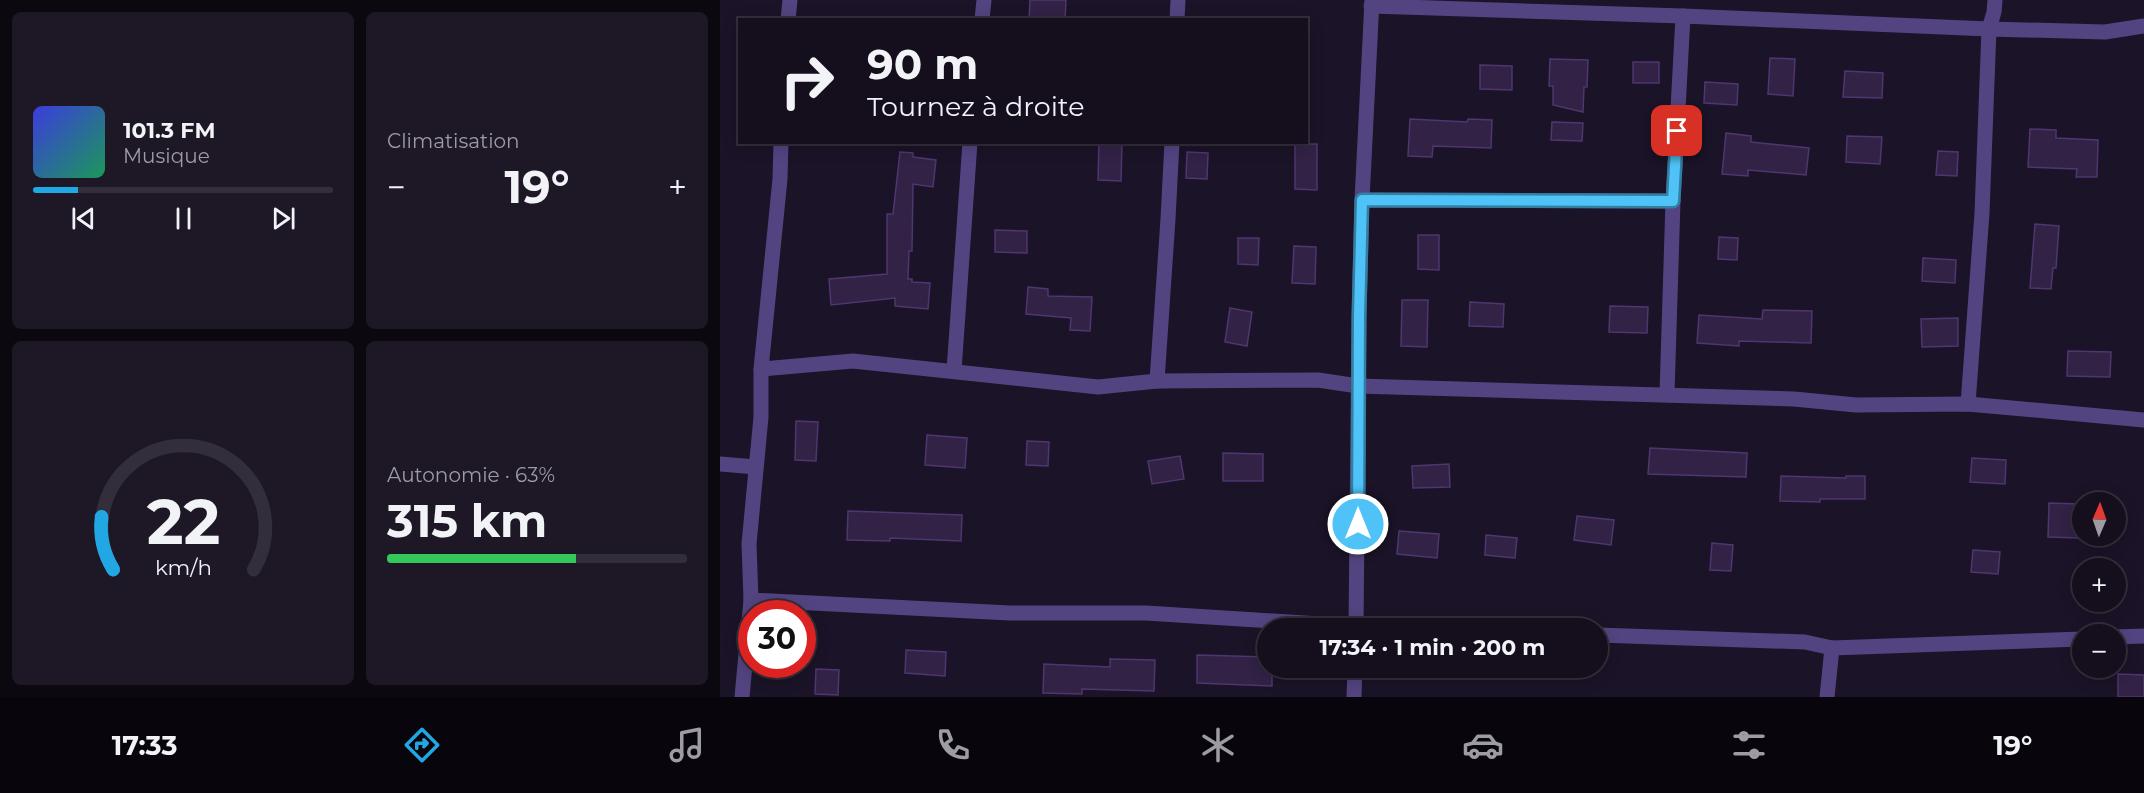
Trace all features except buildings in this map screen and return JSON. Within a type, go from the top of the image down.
[{"type":"street","points":[[788,18],[790,0]]},
{"type":"street","points":[[982,18],[984,0]]},
{"type":"street","points":[[1177,18],[1178,0]]},
{"type":"street","points":[[1968,404],[1982,213],[1989,29],[1995,0]]},
{"type":"street","points":[[1356,618],[1362,200],[1372,3],[1989,29],[2105,32],[2144,26]]},
{"type":"street","points":[[1667,394],[1673,201],[1683,15]]},
{"type":"street","points":[[751,600],[749,544],[761,417],[761,369],[780,178],[781,144]]},
{"type":"street","points":[[954,371],[970,144]]},
{"type":"street","points":[[1157,381],[1172,144]]},
{"type":"street","points":[[1362,200],[1673,201]]},
{"type":"street","points":[[761,369],[853,361],[1098,387],[1157,381],[1318,380],[1358,386],[1667,394],[1794,399],[1856,405],[1968,404],[2144,420]]},
{"type":"street","points":[[720,464],[756,467]]},
{"type":"street","points":[[816,603],[1010,613],[1146,613],[1257,620]]},
{"type":"street","points":[[1608,635],[1805,642],[1832,648],[2072,639]]},
{"type":"street","points":[[2126,637],[2144,636]]},
{"type":"street","points":[[1827,697],[1832,648]]},
{"type":"street","points":[[742,697],[744,678]]},
{"type":"street","points":[[1354,697],[1355,678]]},
{"type":"route","points":[[1358,524],[1362,200],[1673,201],[1677,131]]}]
